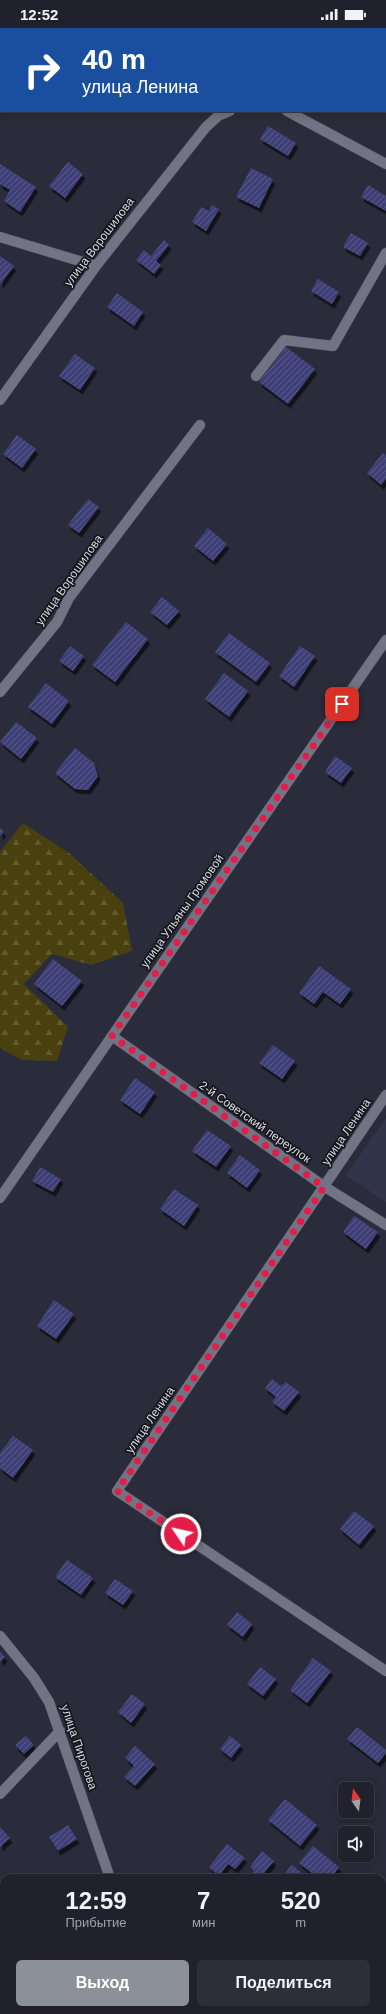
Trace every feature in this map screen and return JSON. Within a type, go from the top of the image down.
[{"type":"street","points":[[289,112],[386,164]]},
{"type":"street","name":"улица Ворошилова","points":[[0,400],[96,266],[216,114]]},
{"type":"street","points":[[0,237],[96,266]]},
{"type":"street","points":[[256,376],[284,340],[333,346],[386,253]]},
{"type":"street","name":"улица Ворошилова","points":[[0,692],[57,622],[69,598],[200,425]]},
{"type":"street","name":"улица Ульяны Громовой","points":[[0,1198],[386,640]]},
{"type":"street","name":"2-й Советский переулок","points":[[112,1036],[324,1187],[386,1225]]},
{"type":"street","name":"улица Ленина","points":[[386,1095],[117,1491],[386,1671]]},
{"type":"street","name":"улица Пирогова","points":[[0,1636],[34,1678],[49,1702],[108,1874]]},
{"type":"street","points":[[0,1794],[60,1731]]},
{"type":"shaded area","points":[[386,1118],[386,1202],[346,1175]]},
{"type":"green space","points":[[23,823],[69,853],[123,903],[132,951],[91,965],[52,954],[24,984],[68,1027],[57,1061],[22,1060],[0,1048],[0,852]]},
{"type":"building","points":[[268,126],[296,143],[288,156],[260,139]]},
{"type":"building","points":[[68,162],[83,174],[65,198],[49,186]]},
{"type":"building","points":[[0,164],[36,187],[20,212],[4,201],[10,190],[0,184]]},
{"type":"building","points":[[251,168],[273,179],[259,208],[236,197]]},
{"type":"building","points":[[368,185],[386,196],[386,211],[361,197]]},
{"type":"building","points":[[212,205],[219,209],[206,231],[192,222],[201,207],[209,211]]},
{"type":"building","points":[[351,233],[368,243],[360,256],[343,247]]},
{"type":"building","points":[[164,240],[169,245],[156,261],[161,265],[154,274],[136,260],[144,250],[151,256]]},
{"type":"building","points":[[0,256],[14,266],[0,285]]},
{"type":"building","points":[[318,279],[339,292],[332,304],[311,291]]},
{"type":"building","points":[[117,293],[143,312],[134,326],[107,307]]},
{"type":"building","points":[[286,347],[315,369],[288,404],[259,382]]},
{"type":"building","points":[[75,354],[95,368],[80,390],[59,376]]},
{"type":"building","points":[[17,435],[36,449],[22,468],[3,454]]},
{"type":"building","points":[[383,453],[386,455],[386,479],[381,485],[367,473]]},
{"type":"building","points":[[88,499],[99,507],[79,533],[68,525]]},
{"type":"building","points":[[208,528],[227,544],[213,561],[194,546]]},
{"type":"building","points":[[162,597],[179,611],[167,625],[150,612]]},
{"type":"building","points":[[126,622],[148,639],[115,682],[92,665]]},
{"type":"building","points":[[229,633],[270,663],[256,682],[215,652]]},
{"type":"building","points":[[70,646],[84,656],[73,671],[59,661]]},
{"type":"building","points":[[300,646],[315,656],[294,687],[279,676]]},
{"type":"building","points":[[224,673],[248,691],[229,717],[205,699]]},
{"type":"building","points":[[46,683],[69,701],[52,724],[28,707]]},
{"type":"building","points":[[16,722],[37,738],[21,759],[0,742]]},
{"type":"building","points":[[75,748],[94,763],[98,776],[88,790],[75,789],[55,773]]},
{"type":"building","points":[[335,756],[352,768],[341,783],[325,772]]},
{"type":"building","points":[[0,828],[4,832],[0,836]]},
{"type":"building","points":[[53,959],[82,981],[62,1006],[34,984]]},
{"type":"building","points":[[319,966],[351,989],[340,1004],[323,992],[314,1004],[299,993]]},
{"type":"building","points":[[273,1045],[295,1061],[282,1079],[259,1063]]},
{"type":"building","points":[[135,1078],[155,1092],[140,1114],[120,1100]]},
{"type":"building","points":[[207,1130],[231,1146],[216,1167],[192,1151]]},
{"type":"building","points":[[240,1155],[260,1170],[247,1188],[227,1173]]},
{"type":"building","points":[[40,1167],[61,1179],[53,1192],[32,1181]]},
{"type":"building","points":[[174,1189],[198,1205],[184,1226],[160,1209]]},
{"type":"building","points":[[354,1216],[378,1232],[366,1249],[343,1232]]},
{"type":"building","points":[[54,1300],[74,1314],[56,1339],[37,1326]]},
{"type":"building","points":[[272,1379],[281,1386],[286,1382],[299,1392],[284,1411],[272,1402],[276,1397],[265,1388]]},
{"type":"building","points":[[13,1436],[33,1450],[13,1478],[0,1468],[0,1453]]},
{"type":"building","points":[[354,1511],[374,1526],[359,1545],[340,1529]]},
{"type":"building","points":[[67,1560],[93,1578],[81,1595],[55,1577]]},
{"type":"building","points":[[115,1579],[133,1591],[123,1605],[105,1593]]},
{"type":"building","points":[[237,1612],[252,1624],[243,1637],[227,1625]]},
{"type":"building","points":[[0,1652],[5,1657],[0,1662]]},
{"type":"building","points":[[313,1658],[331,1671],[307,1703],[290,1690]]},
{"type":"building","points":[[260,1667],[276,1679],[263,1696],[247,1684]]},
{"type":"building","points":[[132,1694],[145,1704],[131,1723],[118,1712]]},
{"type":"building","points":[[357,1727],[386,1750],[386,1753],[378,1763],[347,1739]]},
{"type":"building","points":[[26,1736],[34,1745],[24,1754],[15,1745]]},
{"type":"building","points":[[230,1736],[241,1745],[231,1758],[220,1749]]},
{"type":"building","points":[[135,1746],[155,1764],[135,1786],[124,1777],[134,1766],[125,1758]]},
{"type":"building","points":[[285,1799],[317,1825],[300,1846],[268,1820]]},
{"type":"building","points":[[68,1825],[77,1839],[58,1851],[49,1837]]},
{"type":"building","points":[[0,1827],[10,1838],[0,1847]]},
{"type":"building","points":[[227,1844],[245,1858],[235,1869],[228,1864],[220,1874],[217,1874],[209,1867]]},
{"type":"building","points":[[313,1846],[339,1867],[334,1874],[313,1874],[299,1863]]},
{"type":"building","points":[[262,1851],[274,1861],[264,1873],[265,1874],[251,1874],[254,1870],[250,1867]]},
{"type":"building","points":[[292,1865],[303,1874],[284,1874]]},
{"type":"route","points":[[181,1534],[117,1491],[324,1187],[112,1036],[342,704]]}]
